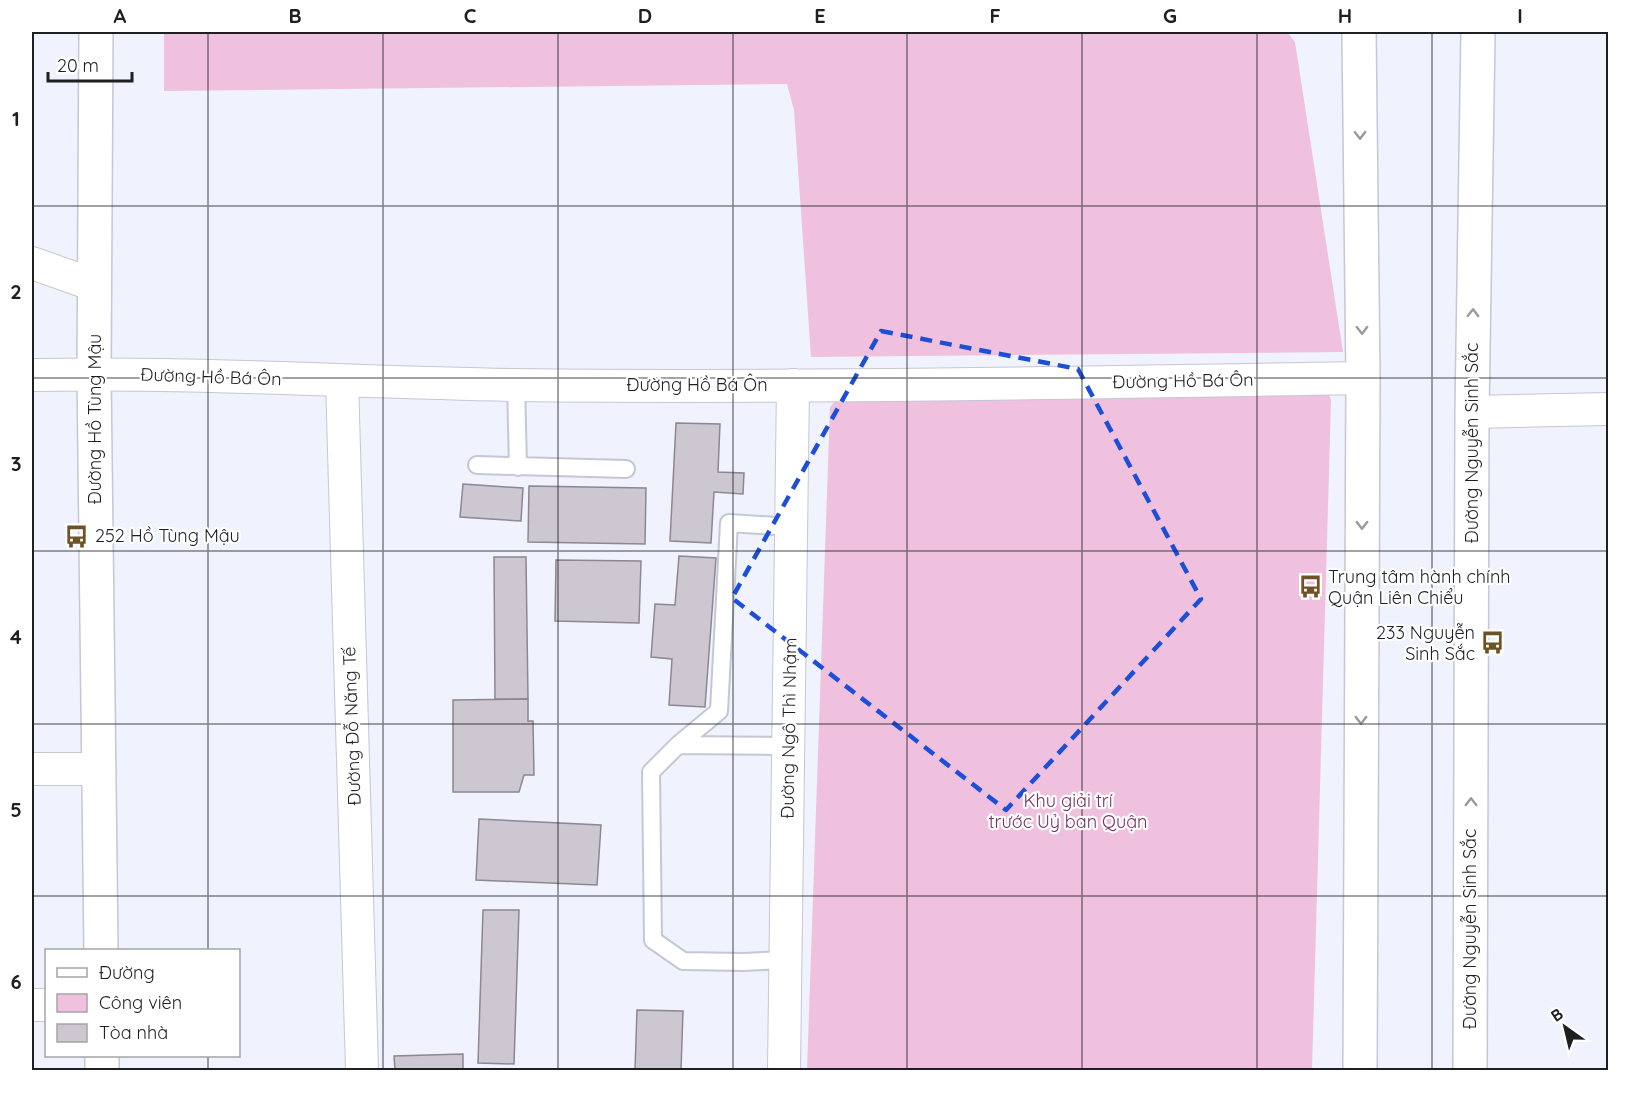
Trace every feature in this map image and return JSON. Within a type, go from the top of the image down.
[{"type":"main road","name":"Đường Hồ Tùng Mậu","points":[[96,32],[94,374],[101,949]]},
{"type":"main road","points":[[1339,32],[1360,76]]},
{"type":"main road","points":[[1359,32],[1362,378],[1360,1071]]},
{"type":"main road","name":"Đường Nguyễn Sinh Sắc","points":[[1470,1071],[1472,412],[1478,32]]},
{"type":"main road","points":[[1476,93],[1500,32]]},
{"type":"street","points":[[32,263],[94,285]]},
{"type":"street","name":"Đường Hồ Bá Ôn","points":[[32,375],[94,374],[516,385],[1009,384],[1362,378]]},
{"type":"street","name":"Đường Đỗ Năng Tế","points":[[342,381],[362,1071]]},
{"type":"street","name":"Đường Ngô Thì Nhậm","points":[[784,1071],[793,385]]},
{"type":"street","points":[[1472,412],[1608,409]]},
{"type":"street","points":[[32,770],[99,769]]},
{"type":"lane","points":[[516,385],[518,467]]},
{"type":"lane","points":[[477,465],[626,469]]},
{"type":"lane","points":[[786,960],[683,961],[653,940],[651,771],[719,711],[729,523],[791,527]]},
{"type":"lane","points":[[678,745],[788,746]]},
{"type":"highlighted area","points":[[881,331],[1078,369],[1201,599],[1006,810],[732,598]]},
{"type":"green space","points":[[164,32],[1287,32],[1295,42],[1343,352],[811,357],[794,110],[787,84],[164,91]]},
{"type":"green space","name":"Khu giải trí trước Uỷ ban Quận","points":[[1327,389],[1331,400],[1312,1070],[807,1070],[830,407],[837,399]]},
{"type":"building","points":[[676,423],[720,424],[718,472],[744,473],[743,494],[714,492],[711,543],[670,541]]},
{"type":"building","points":[[463,484],[523,488],[521,521],[460,517]]},
{"type":"building","points":[[529,486],[646,488],[645,544],[528,542]]},
{"type":"building","points":[[679,556],[716,558],[705,707],[669,705],[672,659],[651,657],[655,604],[675,605]]},
{"type":"building","points":[[494,557],[526,557],[528,699],[495,699]]},
{"type":"building","points":[[556,560],[641,561],[639,623],[555,621]]},
{"type":"building","points":[[528,699],[528,721],[533,721],[534,775],[524,775],[519,792],[453,792],[453,700]]},
{"type":"building","points":[[479,819],[601,825],[597,885],[476,880]]},
{"type":"building","points":[[483,910],[519,910],[514,1064],[478,1063]]},
{"type":"building","points":[[637,1010],[683,1011],[681,1070],[635,1070]]},
{"type":"building","points":[[463,1054],[463,1070],[395,1070],[394,1056]]},
{"type":"place","name":"252 Hồ Tùng Mậu","points":[[77,536]]},
{"type":"place","name":"Trung tâm hành chính Quận Liên Chiểu","points":[[1310,587]]},
{"type":"place","name":"233 Nguyễn Sinh Sắc","points":[[1493,643]]}]
